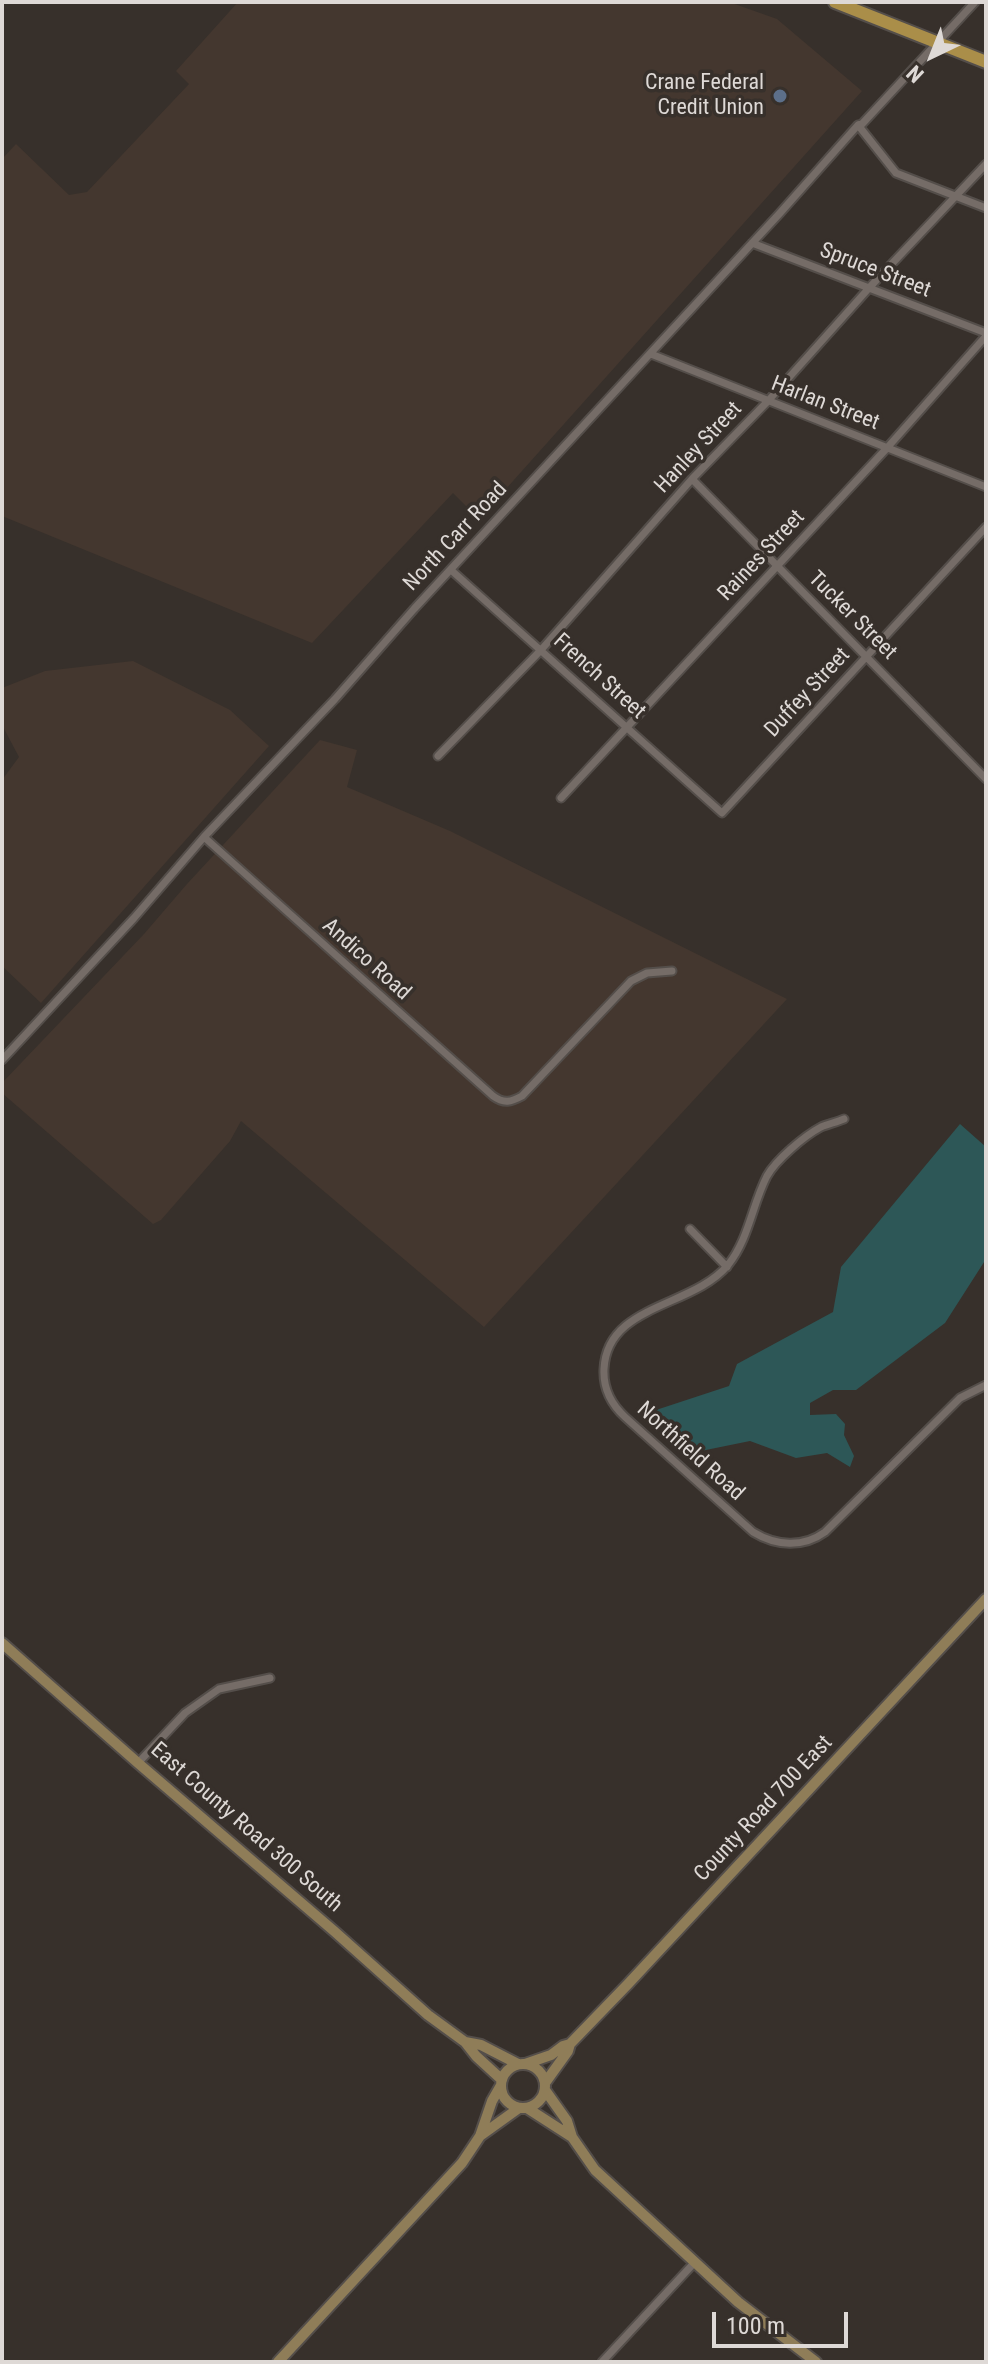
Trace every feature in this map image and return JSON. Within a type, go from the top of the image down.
[{"type":"main road","points":[[835,2],[986,62]]},
{"type":"main road","name":"County Road 700 East","points":[[545,2086],[570,2044],[986,1599]]},
{"type":"main road","name":"East County Road 300 South","points":[[2,1643],[428,2015],[465,2042],[501,2083]]},
{"type":"main road","name":"East County Road 300 South","points":[[465,2042],[481,2045],[522,2064]]},
{"type":"main road","name":"County Road 700 East","points":[[522,2064],[551,2055],[570,2044]]},
{"type":"main road","points":[[278,2362],[462,2163],[480,2136],[501,2083],[511,2067],[522,2064],[539,2070],[545,2086],[567,2121],[572,2137],[595,2170],[755,2315],[816,2362]]},
{"type":"main road","points":[[501,2083],[506,2101],[572,2137]]},
{"type":"main road","points":[[480,2136],[523,2108],[539,2102],[545,2086]]},
{"type":"street","name":"North Carr Road","points":[[2,1060],[858,125],[975,2]]},
{"type":"street","points":[[858,125],[896,173],[986,208]]},
{"type":"street","name":"Hanley Street","points":[[438,756],[541,650],[692,479],[986,164]]},
{"type":"street","name":"Spruce Street","points":[[752,243],[986,335]]},
{"type":"street","name":"Raines Street","points":[[561,798],[887,448],[986,335]]},
{"type":"street","name":"Harlan Street","points":[[651,354],[986,487]]},
{"type":"street","name":"Tucker Street","points":[[692,479],[986,779]]},
{"type":"street","name":"Duffey Street","points":[[722,813],[986,527]]},
{"type":"street","name":"French Street","points":[[451,570],[722,813]]},
{"type":"street","name":"Andico Road","points":[[204,837],[493,1096],[508,1102],[522,1096],[631,981],[647,973],[672,971]]},
{"type":"street","name":"Northfield Road","points":[[844,1119],[821,1127],[773,1167],[741,1245],[727,1267],[700,1289],[645,1313],[619,1330],[605,1358],[604,1381],[612,1403],[753,1532],[767,1540],[783,1543],[811,1540],[825,1532],[960,1398],[986,1385]]},
{"type":"street","points":[[690,1229],[727,1267]]},
{"type":"street","points":[[138,1763],[185,1713],[219,1689],[270,1678]]},
{"type":"street","points":[[602,2362],[695,2262]]},
{"type":"shaded area","points":[[238,2],[729,2],[777,19],[862,91],[479,519],[453,493],[312,643],[2,516],[2,159],[16,144],[69,195],[87,192],[189,84],[176,71]]},
{"type":"shaded area","points":[[133,661],[230,710],[269,746],[41,1003],[2,966],[2,780],[19,757],[2,725],[2,688],[45,671]]},
{"type":"shaded area","points":[[320,740],[357,750],[347,787],[450,831],[787,999],[484,1327],[241,1121],[230,1141],[161,1220],[153,1224],[2,1093],[2,1083],[144,934]]},
{"type":"water","points":[[960,1124],[986,1147],[986,1259],[945,1323],[856,1390],[833,1390],[810,1403],[810,1415],[836,1414],[845,1424],[844,1435],[854,1456],[850,1467],[827,1453],[796,1458],[750,1441],[696,1452],[675,1444],[654,1425],[656,1410],[729,1386],[737,1364],[833,1312],[841,1267]]},
{"type":"place","name":"Crane Federal Credit Union","points":[[780,96]]}]
